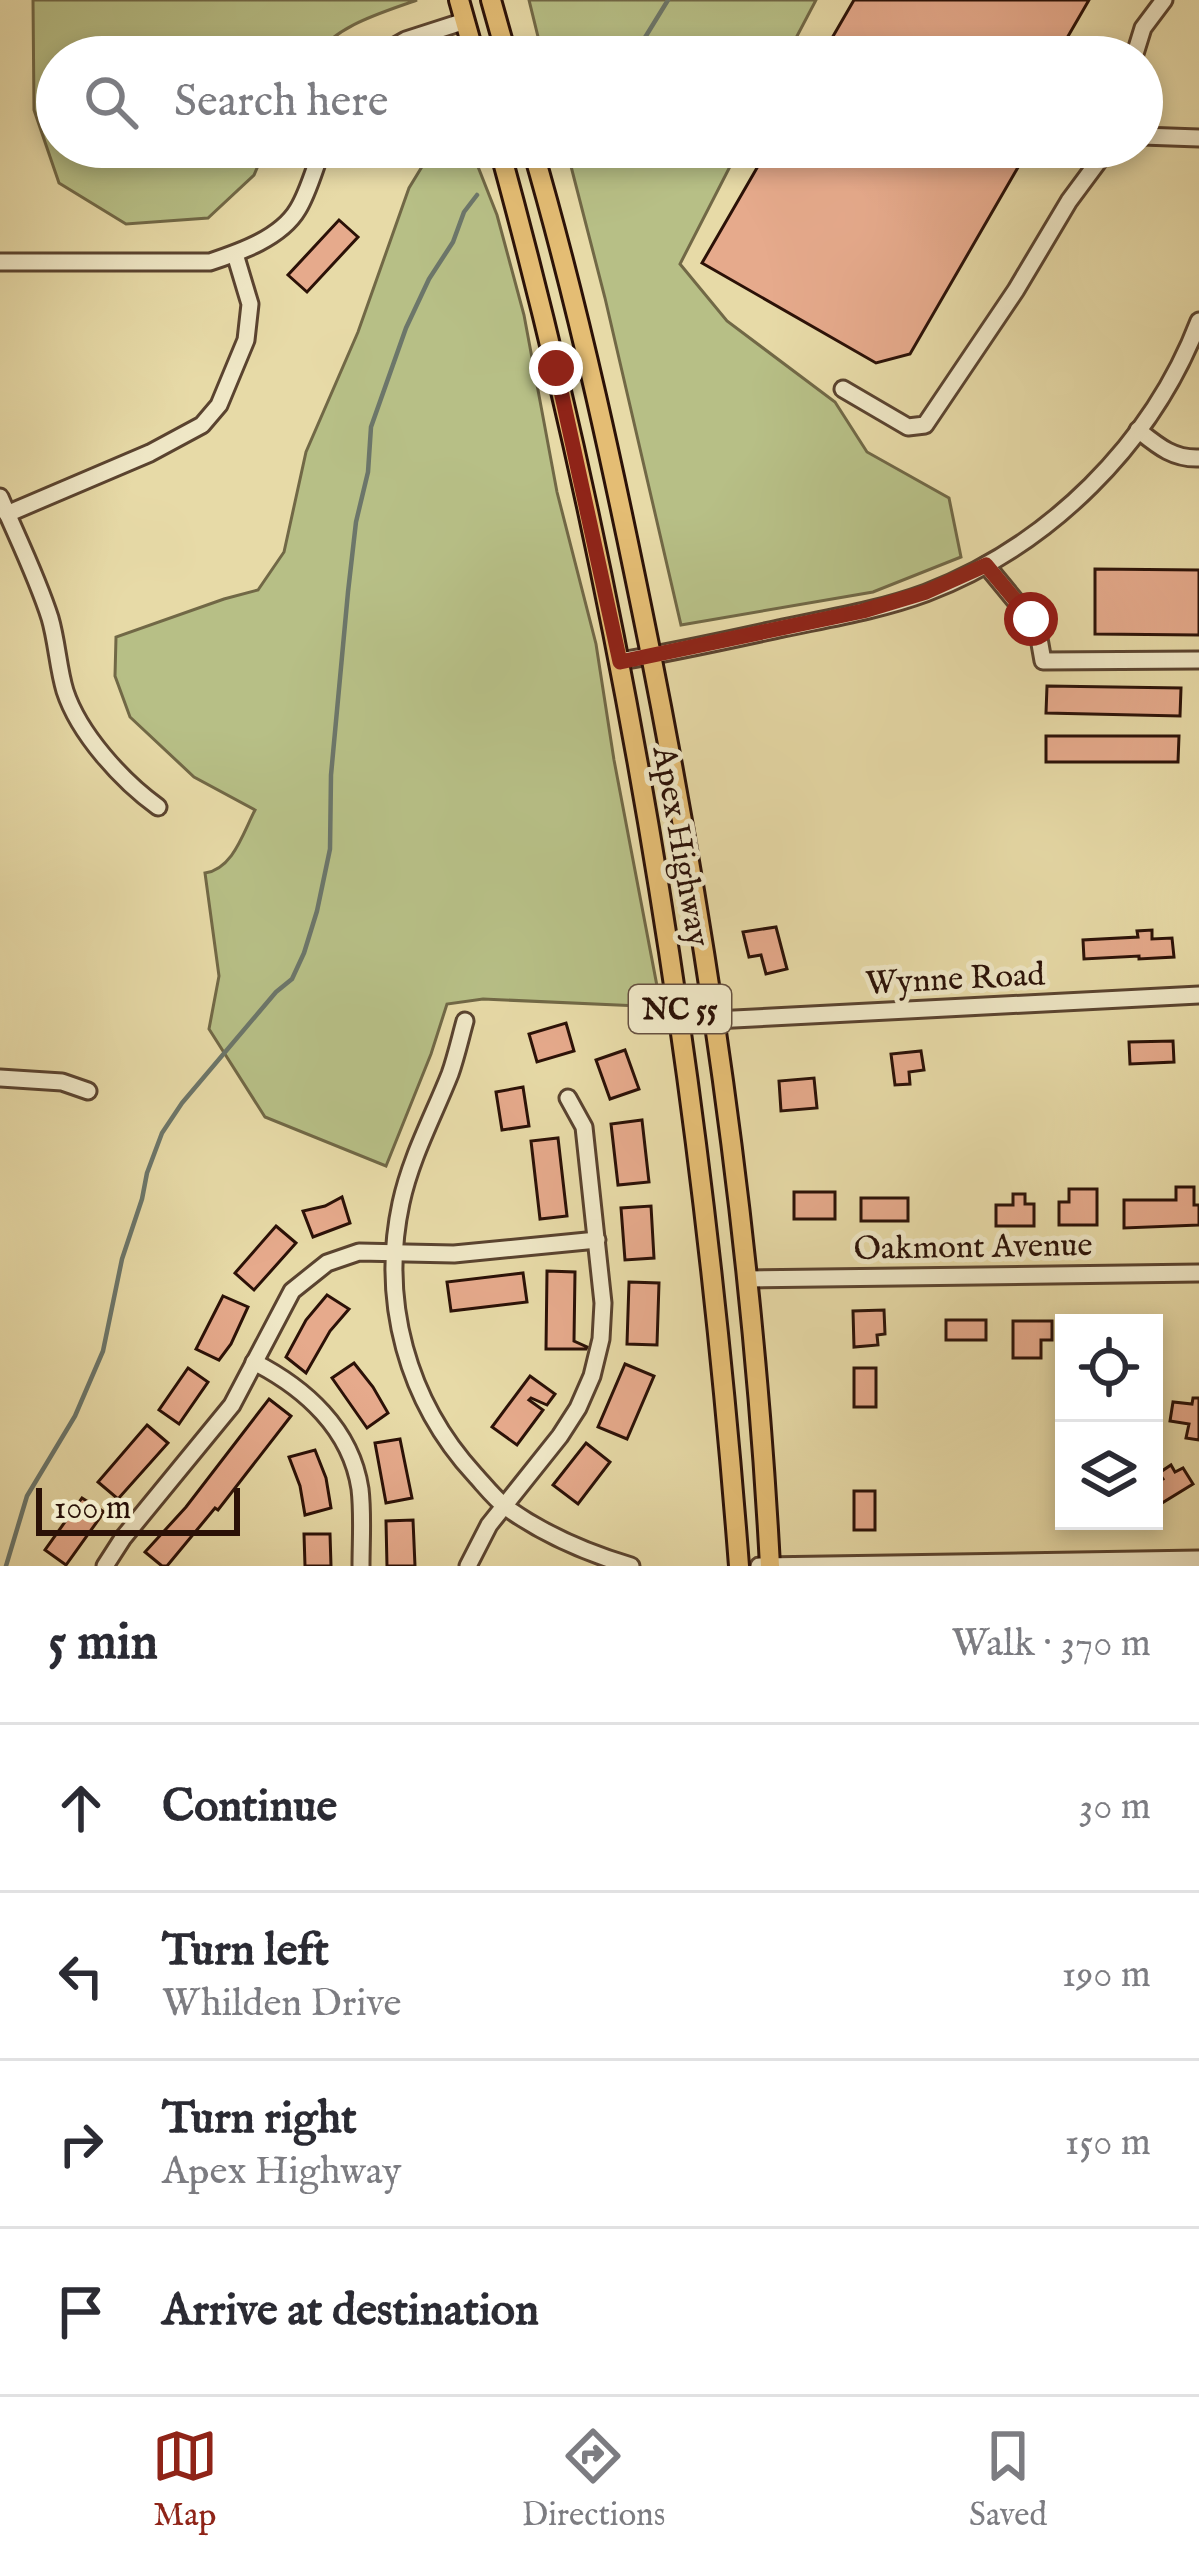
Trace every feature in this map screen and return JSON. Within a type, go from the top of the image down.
[{"type":"main road","points":[[459,0],[469,36]]},
{"type":"main road","points":[[491,0],[501,36]]},
{"type":"main road","name":"Apex Highway","points":[[504,168],[556,368],[620,662],[665,909],[714,1276],[740,1566]]},
{"type":"main road","name":"Apex Highway","points":[[537,168],[593,384],[685,828],[747,1279],[770,1566]]},
{"type":"street","points":[[1141,36],[1164,0]]},
{"type":"street","points":[[418,36],[464,21]]},
{"type":"street","points":[[1163,137],[1199,138]]},
{"type":"street","points":[[0,262],[210,262],[267,238],[298,211],[315,168]]},
{"type":"street","points":[[843,389],[908,427],[925,425],[1093,168]]},
{"type":"street","points":[[7,514],[182,438],[220,405],[247,340],[250,304],[235,254]]},
{"type":"street","points":[[620,662],[863,611],[926,592],[986,565],[1019,545],[1104,473],[1172,380],[1199,321]]},
{"type":"street","points":[[1138,430],[1174,455],[1199,458]]},
{"type":"street","points":[[0,497],[52,623],[72,708],[131,788],[158,807]]},
{"type":"street","points":[[986,565],[1037,627],[1043,662],[1199,660]]},
{"type":"street","name":"Wynne Road","points":[[714,1020],[1199,994]]},
{"type":"street","points":[[465,1021],[452,1070],[421,1139],[402,1199],[392,1252],[406,1358],[438,1429],[504,1506],[585,1552],[631,1566]]},
{"type":"street","points":[[0,1078],[62,1082],[88,1091]]},
{"type":"street","points":[[468,1566],[489,1525],[578,1408],[602,1339],[603,1303],[584,1127],[568,1097]]},
{"type":"street","points":[[105,1566],[232,1405],[292,1291],[327,1263],[359,1252],[454,1254],[597,1240]]},
{"type":"street","name":"Oakmont Avenue","points":[[747,1279],[1199,1273]]},
{"type":"street","points":[[254,1362],[311,1399],[334,1426],[350,1456],[359,1488],[361,1566]]},
{"type":"street","points":[[759,1566],[1199,1559]]},
{"type":"green space","points":[[33,0],[417,0],[335,36],[36,36],[36,116]]},
{"type":"green space","points":[[529,0],[816,0],[797,36],[538,36]]},
{"type":"green space","points":[[54,168],[257,168],[208,218],[126,224],[59,183]]},
{"type":"green space","points":[[421,168],[478,168],[497,215],[524,315],[557,492],[596,644],[661,1007],[483,999],[447,1004],[386,1166],[265,1117],[209,1029],[219,976],[205,873],[230,857],[255,810],[194,777],[130,717],[115,676],[116,637],[258,590],[284,552],[306,452],[358,332],[409,188]]},
{"type":"green space","points":[[571,168],[729,168],[680,264],[727,321],[835,402],[867,452],[949,498],[961,557],[873,592],[681,625]]},
{"type":"building","points":[[854,0],[1089,0],[1068,36],[833,36]]},
{"type":"building","points":[[757,168],[1018,168],[910,354],[876,363],[702,263]]},
{"type":"building","points":[[339,220],[358,237],[307,292],[288,275]]},
{"type":"building","points":[[1095,569],[1199,570],[1199,635],[1095,634]]},
{"type":"building","points":[[1047,686],[1181,688],[1180,716],[1046,713]]},
{"type":"building","points":[[1046,736],[1179,736],[1178,762],[1046,762]]},
{"type":"building","points":[[776,927],[787,969],[766,974],[761,955],[749,957],[743,932]]},
{"type":"building","points":[[1152,930],[1152,939],[1172,938],[1174,957],[1084,959],[1083,940],[1138,937],[1137,931]]},
{"type":"building","points":[[566,1023],[574,1051],[537,1062],[529,1034]]},
{"type":"building","points":[[1173,1041],[1174,1062],[1130,1064],[1129,1042]]},
{"type":"building","points":[[625,1050],[639,1089],[610,1099],[596,1060]]},
{"type":"building","points":[[921,1051],[924,1070],[909,1072],[910,1084],[895,1085],[891,1054]]},
{"type":"building","points":[[814,1078],[817,1108],[781,1111],[779,1081]]},
{"type":"building","points":[[523,1087],[529,1126],[502,1130],[496,1092]]},
{"type":"building","points":[[642,1120],[649,1182],[618,1185],[611,1124]]},
{"type":"building","points":[[558,1138],[567,1216],[540,1219],[531,1141]]},
{"type":"building","points":[[1176,1187],[1194,1187],[1199,1225],[1124,1228],[1124,1200],[1176,1200]]},
{"type":"building","points":[[1069,1189],[1097,1189],[1097,1225],[1059,1225],[1059,1202],[1069,1202]]},
{"type":"building","points":[[794,1192],[835,1192],[835,1219],[794,1219]]},
{"type":"building","points":[[1013,1194],[1025,1194],[1025,1204],[1034,1204],[1034,1226],[996,1226],[996,1205],[1013,1205]]},
{"type":"building","points":[[342,1197],[350,1223],[313,1237],[303,1211]]},
{"type":"building","points":[[861,1198],[908,1198],[908,1221],[861,1221]]},
{"type":"building","points":[[651,1206],[654,1258],[625,1260],[621,1208]]},
{"type":"building","points":[[276,1226],[296,1243],[254,1290],[235,1273]]},
{"type":"building","points":[[547,1271],[575,1272],[574,1341],[586,1349],[546,1349]]},
{"type":"building","points":[[523,1273],[527,1302],[451,1311],[447,1282]]},
{"type":"building","points":[[629,1282],[659,1283],[657,1345],[627,1344]]},
{"type":"building","points":[[327,1295],[349,1309],[306,1373],[286,1357],[306,1320]]},
{"type":"building","points":[[223,1296],[248,1307],[219,1360],[196,1349]]},
{"type":"building","points":[[884,1310],[885,1334],[877,1335],[878,1345],[854,1347],[853,1311]]},
{"type":"building","points":[[946,1320],[986,1320],[986,1340],[946,1340]]},
{"type":"building","points":[[1013,1321],[1052,1321],[1052,1340],[1041,1340],[1041,1358],[1013,1358]]},
{"type":"building","points":[[354,1363],[388,1413],[367,1428],[332,1378]]},
{"type":"building","points":[[625,1364],[654,1376],[627,1439],[598,1427]]},
{"type":"building","points":[[188,1368],[208,1382],[179,1424],[159,1410]]},
{"type":"building","points":[[854,1368],[876,1368],[876,1407],[854,1407]]},
{"type":"building","points":[[530,1376],[555,1394],[547,1405],[529,1400],[543,1410],[517,1445],[492,1427]]},
{"type":"building","points":[[1193,1398],[1199,1398],[1199,1440],[1186,1438],[1189,1424],[1170,1421],[1173,1402],[1192,1404]]},
{"type":"building","points":[[269,1399],[291,1416],[218,1510],[162,1566],[145,1552]]},
{"type":"building","points":[[147,1425],[168,1443],[118,1499],[98,1482]]},
{"type":"building","points":[[400,1439],[412,1498],[386,1503],[375,1443]]},
{"type":"building","points":[[586,1443],[610,1462],[578,1504],[553,1485]]},
{"type":"building","points":[[315,1450],[331,1508],[305,1515],[289,1457]]},
{"type":"building","points":[[1171,1465],[1175,1472],[1183,1468],[1193,1484],[1163,1502],[1163,1470]]},
{"type":"building","points":[[854,1491],[875,1491],[875,1530],[854,1530]]},
{"type":"building","points":[[82,1498],[104,1512],[66,1565],[45,1550]]},
{"type":"building","points":[[413,1520],[415,1566],[387,1566],[386,1521]]},
{"type":"building","points":[[304,1534],[330,1534],[331,1566],[305,1566]]},
{"type":"waterway","points":[[646,36],[668,0]]},
{"type":"waterway","points":[[6,1566],[27,1496],[75,1416],[103,1351],[122,1259],[162,1133],[182,1103],[292,979],[304,953],[330,849],[331,775],[348,592],[371,427],[406,328],[477,195]]},
{"type":"route","points":[[556,368],[620,662],[863,611],[926,592],[986,565],[1031,619]]}]
